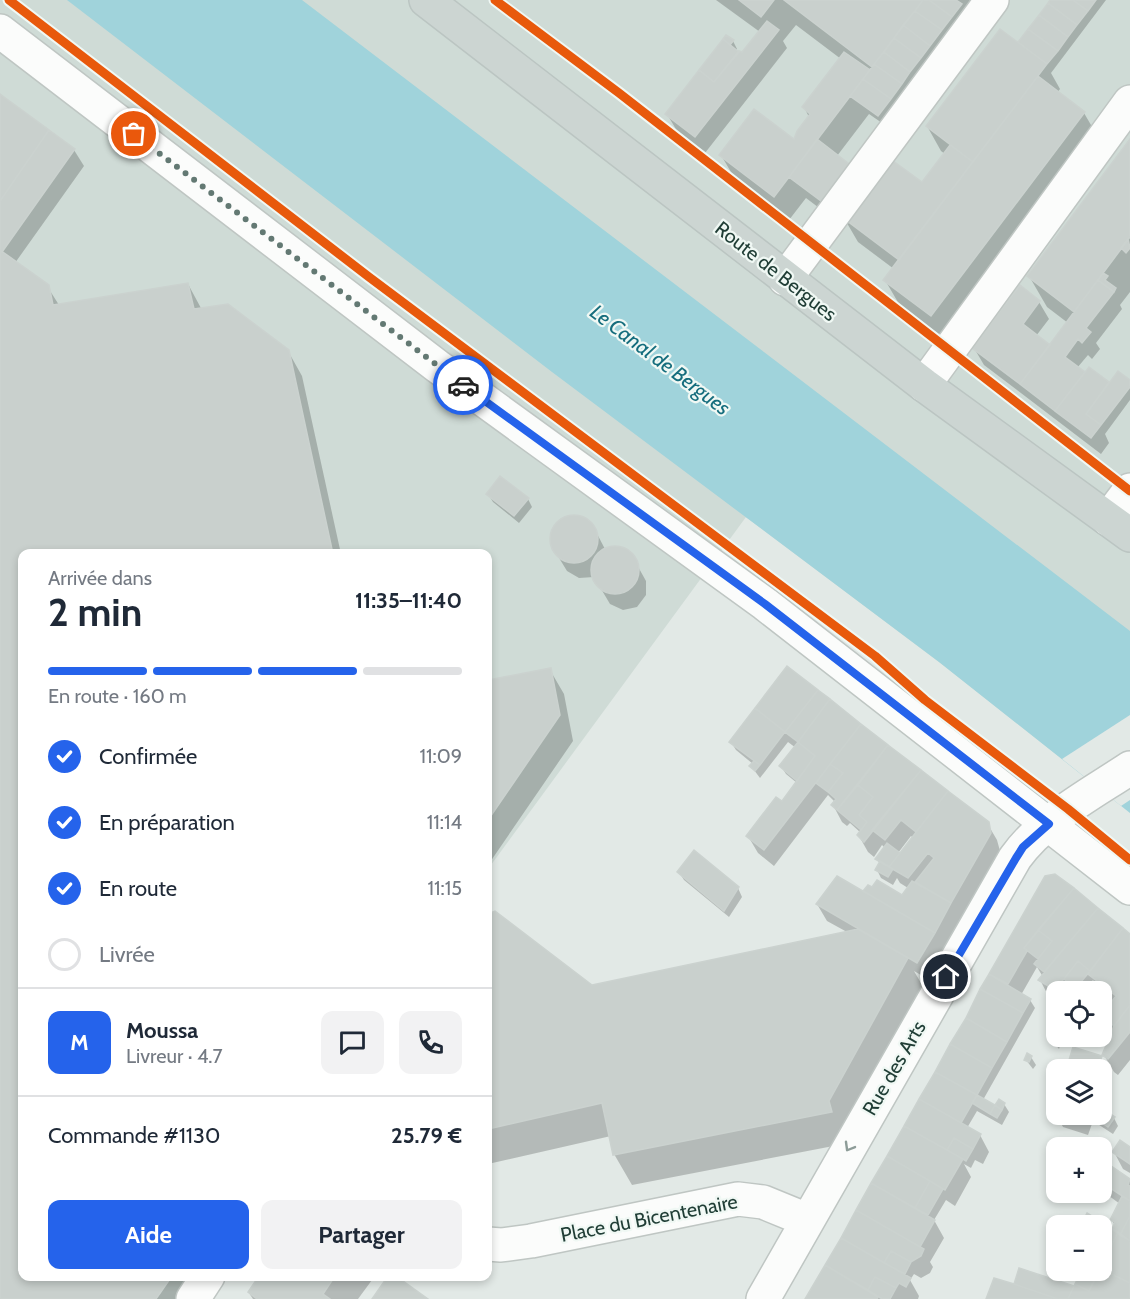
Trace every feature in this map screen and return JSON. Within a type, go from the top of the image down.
[{"type":"main road","name":"Route de Bergues","points":[[426,0],[924,385],[1119,527]]},
{"type":"street","points":[[785,279],[992,0]]},
{"type":"street","points":[[0,31],[437,366],[765,604],[1130,888]]},
{"type":"street","points":[[924,385],[1130,102]]},
{"type":"street","points":[[1119,527],[1130,490]]},
{"type":"street","name":"Rue des Arts","points":[[763,1299],[1023,847],[1049,824],[1130,768]]},
{"type":"street","name":"Place du Bicentenaire","points":[[492,1244],[531,1242],[732,1199],[763,1202],[807,1220]]},
{"type":"street","points":[[193,1299],[205,1281]]},
{"type":"shaded area","points":[[0,0],[1130,0],[1130,721],[1062,759],[939,662],[746,517],[492,864],[492,549],[18,549],[18,1281],[207,1281],[196,1299],[0,1299]]},
{"type":"water","name":"Le Canal de Bergues","points":[[67,0],[302,0],[1130,631],[1130,813],[939,662],[552,372]]},
{"type":"pier","points":[[1130,715],[1130,800],[1121,806],[1062,759]]},
{"type":"building","points":[[739,0],[774,0],[761,17]]},
{"type":"building","points":[[784,0],[923,0],[872,67]]},
{"type":"building","points":[[923,0],[929,0],[952,17],[942,30],[915,11]]},
{"type":"building","points":[[929,0],[956,0],[962,4],[952,17]]},
{"type":"building","points":[[1050,0],[1073,0],[1088,11],[1077,25],[1048,3]]},
{"type":"building","points":[[1073,0],[1096,0],[1088,11]]},
{"type":"building","points":[[1048,3],[1077,25],[1068,37],[1039,15]]},
{"type":"building","points":[[915,11],[942,30],[930,46],[903,25]]},
{"type":"building","points":[[1039,15],[1068,37],[1058,51],[1028,29]]},
{"type":"building","points":[[767,21],[779,30],[695,137],[665,114],[699,70],[714,82]]},
{"type":"building","points":[[903,25],[930,46],[921,58],[894,38]]},
{"type":"building","points":[[1000,29],[1047,64],[973,162],[926,126]]},
{"type":"building","points":[[1028,29],[1058,51],[1047,64],[1018,42]]},
{"type":"building","points":[[726,35],[734,40],[730,45],[723,39]]},
{"type":"building","points":[[894,38],[921,58],[910,72],[884,52]]},
{"type":"building","points":[[723,39],[739,52],[714,82],[699,70]]},
{"type":"building","points":[[844,52],[870,70],[774,197],[719,155],[754,109],[794,139],[810,114],[802,107]]},
{"type":"building","points":[[884,52],[910,72],[902,84],[874,64]]},
{"type":"building","points":[[874,64],[902,84],[891,99],[863,79]]},
{"type":"building","points":[[1038,76],[1085,112],[931,316],[883,280]]},
{"type":"building","points":[[863,79],[891,99],[878,116],[850,96]]},
{"type":"building","points":[[0,94],[49,130],[0,201]]},
{"type":"building","points":[[49,130],[75,149],[2,252],[0,250],[0,201]]},
{"type":"building","points":[[817,139],[853,167],[825,204],[789,177]]},
{"type":"building","points":[[1130,139],[1130,237],[1074,312],[1027,276]]},
{"type":"building","points":[[950,145],[973,162],[899,260],[842,217],[889,158],[922,182]]},
{"type":"building","points":[[1128,239],[1130,248],[1126,253],[1121,248]]},
{"type":"building","points":[[0,250],[49,285],[53,305],[188,283],[194,309],[228,304],[289,350],[332,549],[18,549],[18,1281],[169,1281],[156,1299],[0,1299]]},
{"type":"building","points":[[1103,273],[1108,276],[1105,280],[1116,288],[1114,292],[1098,280]]},
{"type":"building","points":[[1098,280],[1114,292],[1086,328],[1091,332],[1082,343],[1078,339],[1065,357],[1085,372],[1055,411],[1020,384]]},
{"type":"building","points":[[1020,285],[1040,301],[1023,324],[1050,345],[1020,384],[972,348]]},
{"type":"building","points":[[1089,367],[1109,382],[1086,414],[1101,425],[1091,438],[1055,411]]},
{"type":"building","points":[[1118,371],[1130,380],[1130,387],[1101,425],[1086,414]]},
{"type":"building","points":[[500,476],[529,498],[514,516],[486,494]]},
{"type":"building","points":[[574,515],[591,522],[598,539],[591,556],[574,563],[557,556],[550,539],[557,522]]},
{"type":"building","points":[[615,546],[632,553],[639,570],[632,587],[615,594],[598,587],[591,570],[598,553]]},
{"type":"building","points":[[787,666],[818,690],[785,732],[755,708]]},
{"type":"building","points":[[551,668],[560,715],[492,814],[492,679]]},
{"type":"building","points":[[818,690],[830,699],[798,742],[785,732]]},
{"type":"building","points":[[830,699],[861,724],[764,850],[746,836],[776,797],[782,801],[815,756],[798,742]]},
{"type":"building","points":[[755,708],[785,732],[760,765],[729,742]]},
{"type":"building","points":[[861,724],[888,745],[837,810],[831,805],[836,799],[828,792],[843,773],[830,764]]},
{"type":"building","points":[[798,742],[815,756],[797,781],[779,766]]},
{"type":"building","points":[[888,745],[921,770],[864,842],[857,835],[867,822],[859,815],[873,797],[858,785]]},
{"type":"building","points":[[754,761],[760,765],[755,771],[749,766]]},
{"type":"building","points":[[830,764],[843,773],[828,792],[816,783]]},
{"type":"building","points":[[921,770],[948,791],[916,832],[901,820],[885,840],[872,830]]},
{"type":"building","points":[[858,785],[873,797],[859,815],[867,822],[861,830],[837,810]]},
{"type":"building","points":[[948,791],[989,822],[991,833],[951,903],[915,882],[934,858],[928,853],[908,878],[889,867]]},
{"type":"building","points":[[887,843],[900,853],[889,867],[875,859]]},
{"type":"building","points":[[694,850],[739,887],[724,911],[677,872]]},
{"type":"building","points":[[880,861],[893,869],[888,877],[875,870]]},
{"type":"building","points":[[1055,874],[1074,888],[1024,948],[1027,951],[1008,984],[989,974],[1045,876]]},
{"type":"building","points":[[837,876],[935,933],[917,963],[816,904]]},
{"type":"building","points":[[877,880],[902,895],[912,881],[951,903],[935,933],[863,891],[868,885],[872,887]]},
{"type":"building","points":[[1074,888],[1098,908],[1044,972],[1034,964],[1052,941],[1038,930]]},
{"type":"building","points":[[1098,908],[1123,928],[1090,971],[1078,961],[1062,981],[1046,981],[1046,985],[1038,980]]},
{"type":"building","points":[[495,911],[592,985],[858,929],[908,958],[829,1101],[832,1112],[613,1155],[602,1103],[492,1128],[492,912]]},
{"type":"building","points":[[1123,928],[1130,934],[1130,1005],[1114,1026],[1112,1024],[1112,1001],[1116,996],[1112,993],[1112,981],[1097,981],[1088,974]]},
{"type":"building","points":[[1038,930],[1052,941],[1038,959],[1024,948]]},
{"type":"building","points":[[1078,961],[1090,971],[1082,981],[1064,979]]},
{"type":"building","points":[[989,974],[1031,999],[1023,1013],[980,989]]},
{"type":"building","points":[[980,989],[1023,1013],[1007,1042],[966,1018]]},
{"type":"building","points":[[1130,1005],[1130,1032],[1108,1059],[1102,1055],[1105,1047],[1112,1047],[1114,1026]]},
{"type":"building","points":[[966,1018],[1007,1042],[992,1068],[950,1044]]},
{"type":"building","points":[[950,1044],[992,1068],[977,1095],[935,1072]]},
{"type":"building","points":[[1073,1047],[1102,1056],[1101,1059],[1069,1059]]},
{"type":"building","points":[[1027,1053],[1032,1056],[1029,1062],[1024,1060]]},
{"type":"building","points":[[935,1072],[977,1095],[961,1123],[919,1099]]},
{"type":"building","points":[[977,1095],[995,1105],[990,1114],[972,1103]]},
{"type":"building","points":[[919,1099],[981,1134],[973,1149],[954,1138],[947,1150],[904,1126]]},
{"type":"building","points":[[999,1099],[1005,1103],[1002,1110],[995,1105]]},
{"type":"building","points":[[995,1105],[1002,1110],[997,1118],[990,1114]]},
{"type":"building","points":[[904,1126],[963,1159],[945,1190],[887,1156]]},
{"type":"building","points":[[954,1138],[973,1149],[966,1161],[947,1150]]},
{"type":"building","points":[[1120,1140],[1130,1147],[1130,1164],[1112,1152]]},
{"type":"building","points":[[887,1156],[930,1181],[915,1208],[871,1183]]},
{"type":"building","points":[[1112,1167],[1130,1179],[1128,1185],[1130,1186],[1130,1201],[1112,1189]]},
{"type":"building","points":[[930,1181],[943,1189],[928,1215],[915,1208]]},
{"type":"building","points":[[871,1183],[935,1220],[920,1247],[856,1210]]},
{"type":"building","points":[[1122,1196],[1130,1201],[1130,1216],[1120,1235],[1112,1229],[1115,1222],[1112,1221]]},
{"type":"building","points":[[856,1210],[924,1249],[921,1256],[911,1262],[891,1251],[884,1263],[841,1238]]},
{"type":"building","points":[[1130,1216],[1130,1241],[1120,1235]]},
{"type":"building","points":[[1112,1228],[1118,1232],[1112,1244]]},
{"type":"building","points":[[1118,1232],[1130,1241],[1130,1283],[1112,1274],[1112,1245]]},
{"type":"building","points":[[841,1238],[911,1278],[906,1287],[899,1283],[896,1288],[875,1277],[868,1290],[825,1265]]},
{"type":"building","points":[[891,1251],[911,1262],[905,1274],[884,1263]]},
{"type":"building","points":[[825,1265],[878,1297],[877,1299],[805,1299]]},
{"type":"building","points":[[1019,1268],[1046,1277],[1046,1281],[1059,1281],[1074,1286],[1068,1299],[1058,1299],[1014,1284]]},
{"type":"building","points":[[1112,1274],[1130,1283],[1130,1299],[1068,1299],[1075,1284],[1089,1291],[1094,1281],[1112,1281]]},
{"type":"building","points":[[875,1277],[896,1288],[890,1299],[882,1299],[868,1290]]},
{"type":"building","points":[[994,1278],[1014,1284],[1058,1299],[986,1299]]},
{"type":"building","points":[[256,1281],[332,1281],[323,1294],[330,1299],[257,1299],[248,1292]]},
{"type":"building","points":[[385,1281],[403,1281],[428,1299],[372,1299]]},
{"type":"building","points":[[1076,1281],[1094,1281],[1089,1291],[1075,1284]]},
{"type":"cycle path","points":[[9,0],[369,277],[875,656],[925,700],[1068,809],[1130,860]]},
{"type":"cycle path","points":[[495,0],[619,93],[1130,491]]},
{"type":"way so far","points":[[134,134],[463,385]]},
{"type":"route","points":[[463,385],[765,604],[1049,824],[1023,847],[946,977]]}]
